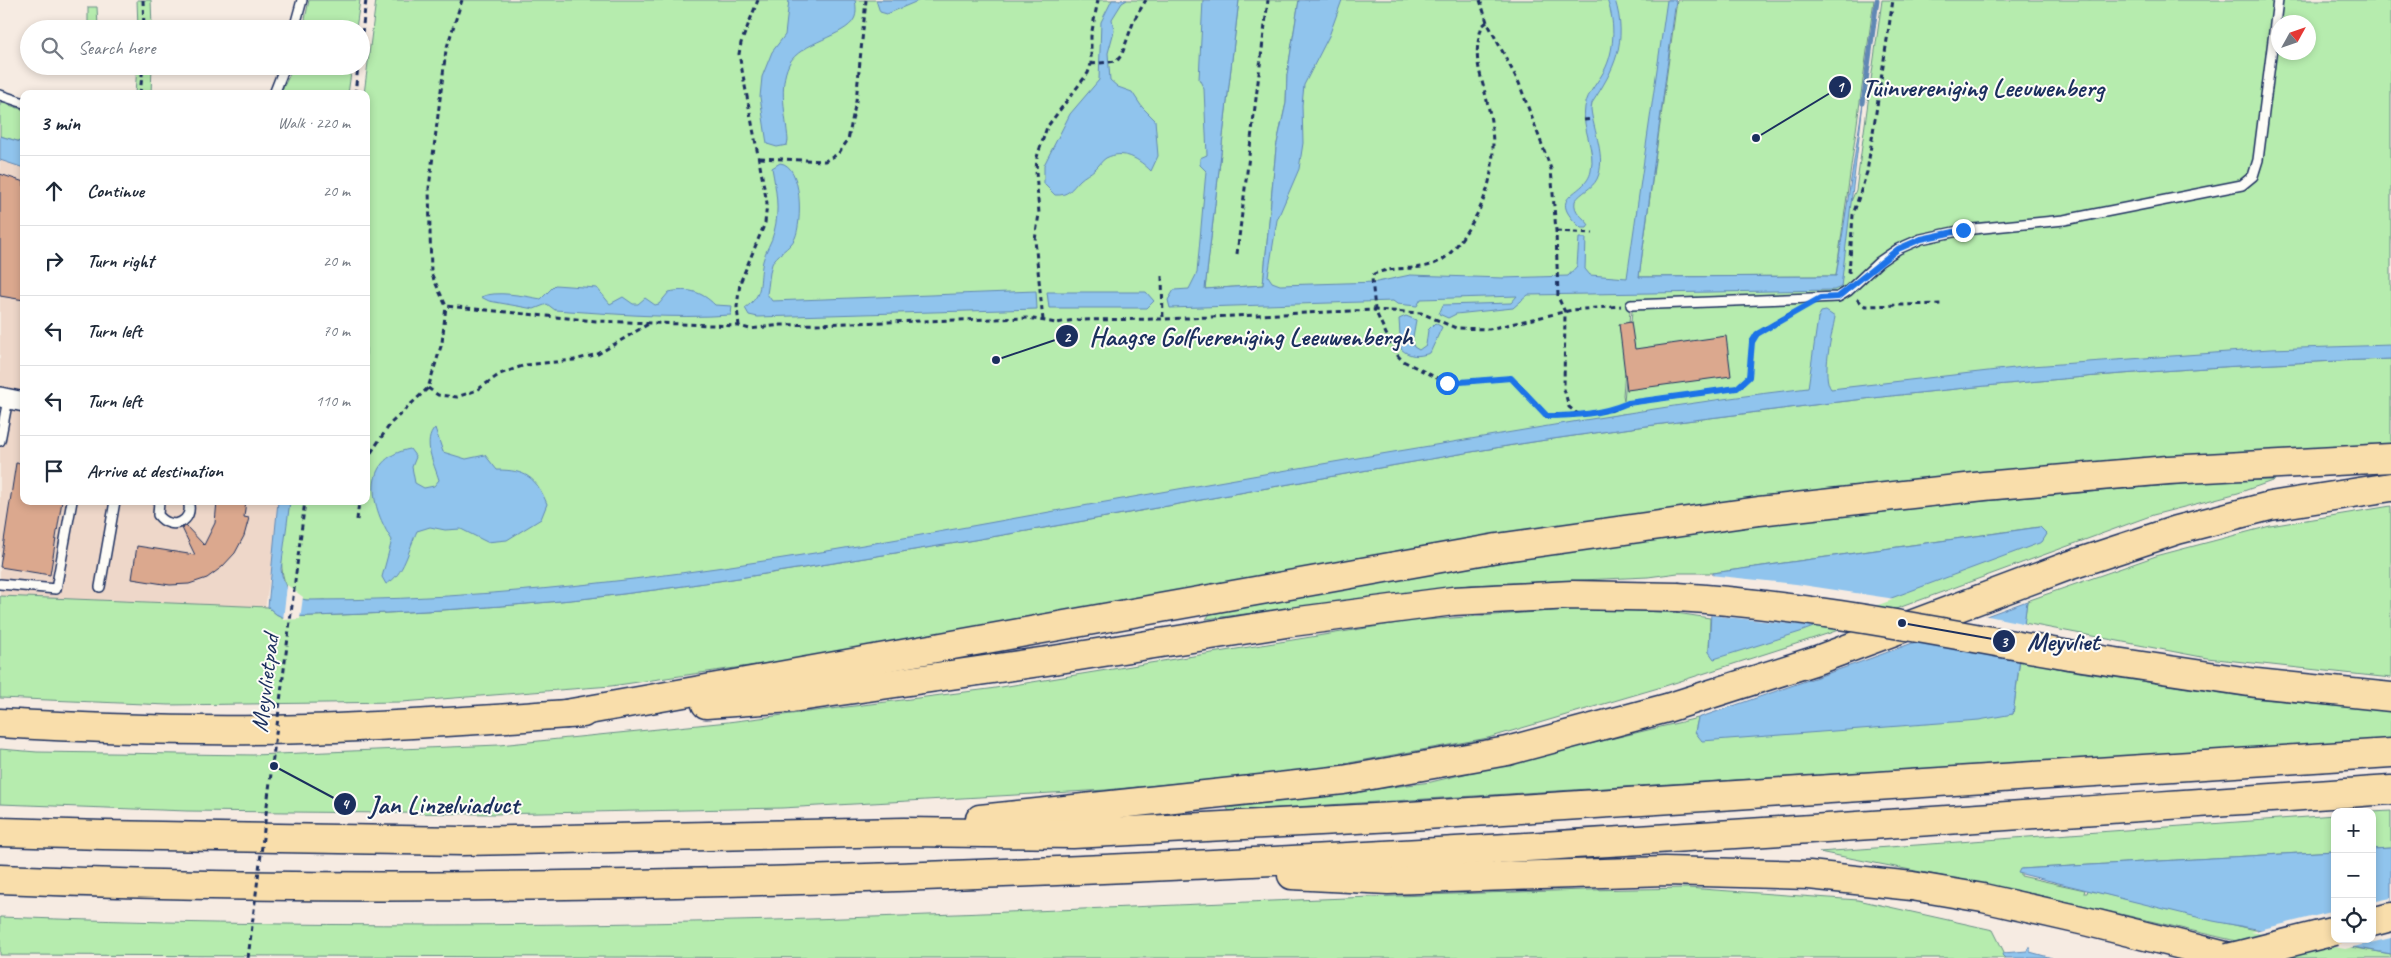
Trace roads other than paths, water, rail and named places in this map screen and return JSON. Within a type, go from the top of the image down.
[{"type":"highway","points":[[566,714],[1497,548],[1759,511],[1984,486],[2168,470],[2391,458]]},
{"type":"highway","points":[[904,832],[1005,815],[1108,807],[1343,780],[1507,751],[1667,708],[1817,660],[2068,566],[2177,530],[2270,506],[2391,487]]},
{"type":"highway","points":[[0,723],[165,728],[306,729],[478,721],[792,698],[1046,661],[1292,622],[1453,601],[1572,594],[1730,600],[1821,611],[2069,655],[2256,683],[2391,697]]},
{"type":"highway","points":[[0,832],[462,841],[904,832],[1073,834],[1394,817],[2391,752]]},
{"type":"highway","points":[[0,879],[121,884],[390,887],[675,884],[1156,868],[1639,840],[2391,790]]},
{"type":"highway","points":[[1156,868],[1388,880],[1664,871],[1809,875],[1912,886],[1990,900],[2234,958]]},
{"type":"highway","points":[[2376,921],[2391,917]]},
{"type":"highway","points":[[2228,958],[2331,932]]},
{"type":"lane","points":[[296,20],[302,0]]},
{"type":"lane","points":[[1631,305],[1838,297],[1848,291],[1879,262],[1898,249],[1921,239],[1963,230],[2064,220],[2242,186],[2253,176],[2258,160],[2278,0]]},
{"type":"lane","points":[[276,90],[281,75]]},
{"type":"lane","points":[[0,95],[20,102]]},
{"type":"lane","points":[[0,441],[10,399]]},
{"type":"lane","points":[[0,584],[56,589],[71,505]]},
{"type":"lane","points":[[100,587],[114,505]]},
{"type":"lane","points":[[158,505],[157,510],[162,520],[166,523],[176,524],[186,520],[189,515],[188,505]]},
{"type":"water","points":[[789,0],[855,0],[856,12],[854,19],[849,25],[803,50],[789,64],[783,92],[788,140],[787,145],[777,147],[767,144],[760,97],[762,77],[772,52],[785,35]]},
{"type":"water","points":[[876,0],[920,0],[887,14],[880,12]]},
{"type":"water","points":[[1112,0],[1127,0],[1122,3],[1112,19],[1114,31],[1108,53],[1110,80],[1118,87],[1132,92],[1142,107],[1155,120],[1158,156],[1151,171],[1136,159],[1125,155],[1113,155],[1105,159],[1069,191],[1064,194],[1055,195],[1044,184],[1044,165],[1070,114],[1099,80],[1101,22]]},
{"type":"water","points":[[1203,0],[1239,0],[1205,289],[1263,285],[1276,148],[1286,103],[1287,75],[1299,0],[1342,0],[1329,36],[1304,85],[1302,105],[1303,143],[1299,169],[1277,220],[1268,276],[1272,282],[1280,285],[1377,282],[1410,275],[1503,278],[1568,276],[1577,266],[1579,238],[1586,238],[1585,269],[1590,275],[1627,278],[1667,0],[1676,0],[1639,277],[1836,276],[1863,103],[1841,287],[1834,290],[1528,295],[1513,308],[1456,314],[1448,318],[1439,314],[1443,305],[1511,303],[1517,296],[1421,299],[1417,306],[1397,304],[1393,301],[1170,308],[1168,300],[1174,290],[1189,289],[1197,273],[1206,171],[1200,165],[1200,158],[1207,155],[1204,89],[1199,79]]},
{"type":"water","points":[[1607,0],[1615,0],[1619,15],[1620,42],[1613,66],[1592,103],[1592,117],[1601,162],[1600,171],[1595,182],[1575,201],[1577,211],[1589,225],[1587,228],[1581,228],[1570,217],[1566,208],[1566,201],[1588,179],[1591,171],[1592,155],[1584,115],[1588,96],[1606,67],[1611,51],[1613,25]]},
{"type":"water","points":[[0,136],[20,142],[20,167],[0,160]]},
{"type":"water","points":[[780,163],[788,166],[797,184],[799,220],[793,242],[772,264],[767,294],[772,301],[1036,291],[1037,309],[758,317],[749,315],[745,308],[756,298],[758,293],[763,261],[776,224],[777,200],[772,168]]},
{"type":"water","points":[[555,285],[597,288],[610,304],[623,297],[633,304],[638,304],[645,298],[655,305],[659,304],[669,292],[682,290],[694,292],[705,296],[715,305],[732,306],[731,315],[665,316],[621,314],[555,310],[547,304],[534,309],[489,301],[481,297],[502,294],[541,299]]},
{"type":"water","points":[[1047,292],[1146,292],[1154,301],[1147,308],[1049,308]]},
{"type":"water","points":[[1826,311],[1835,317],[1827,365],[1828,383],[1831,389],[2032,366],[2270,349],[2391,345],[2391,359],[2147,372],[1985,386],[1823,404],[1543,440],[1027,531],[840,562],[618,595],[432,611],[282,617],[268,607],[278,505],[289,505],[281,569],[283,580],[291,593],[306,600],[401,598],[495,593],[682,573],[869,544],[1586,420],[1808,388],[1818,318],[1821,312]]},
{"type":"water","points":[[1406,316],[1416,320],[1412,342],[1414,347],[1419,350],[1426,345],[1428,330],[1435,323],[1442,327],[1430,353],[1414,356],[1401,349],[1399,319]]},
{"type":"water","points":[[435,428],[443,452],[466,459],[485,455],[497,470],[507,470],[529,477],[539,487],[547,504],[541,519],[507,540],[487,542],[461,529],[445,530],[430,527],[417,531],[402,568],[386,584],[382,577],[392,540],[379,514],[375,500],[374,486],[376,474],[383,463],[394,454],[410,449],[416,457],[412,467],[415,483],[424,488],[434,486],[439,480],[430,453],[429,440]]},
{"type":"water","points":[[2040,527],[2047,534],[2042,542],[1800,632],[1714,659],[1709,652],[1713,573]]},
{"type":"water","points":[[2027,601],[2013,714],[1979,720],[1702,741],[1695,732],[1698,718],[1858,663]]},
{"type":"water","points":[[2391,848],[2391,954],[2332,943],[2376,943],[2376,849]]},
{"type":"water","points":[[2331,851],[2331,943],[2213,921],[2018,873],[2020,869]]},
{"type":"water","points":[[2030,948],[2030,952],[2052,958],[2005,958],[2002,955],[2003,953],[2027,951]]},
{"type":"waterway","points":[[1863,103],[1877,0]]},
{"type":"place","name":"Tuinvereniging Leeuwenberg","points":[[1756,138]]},
{"type":"place","name":"Haagse Golfvereniging Leeuwenbergh","points":[[996,360]]},
{"type":"place","name":"Meyvliet","points":[[1902,623]]},
{"type":"place","name":"Jan Linzelviaduct","points":[[274,766]]}]
